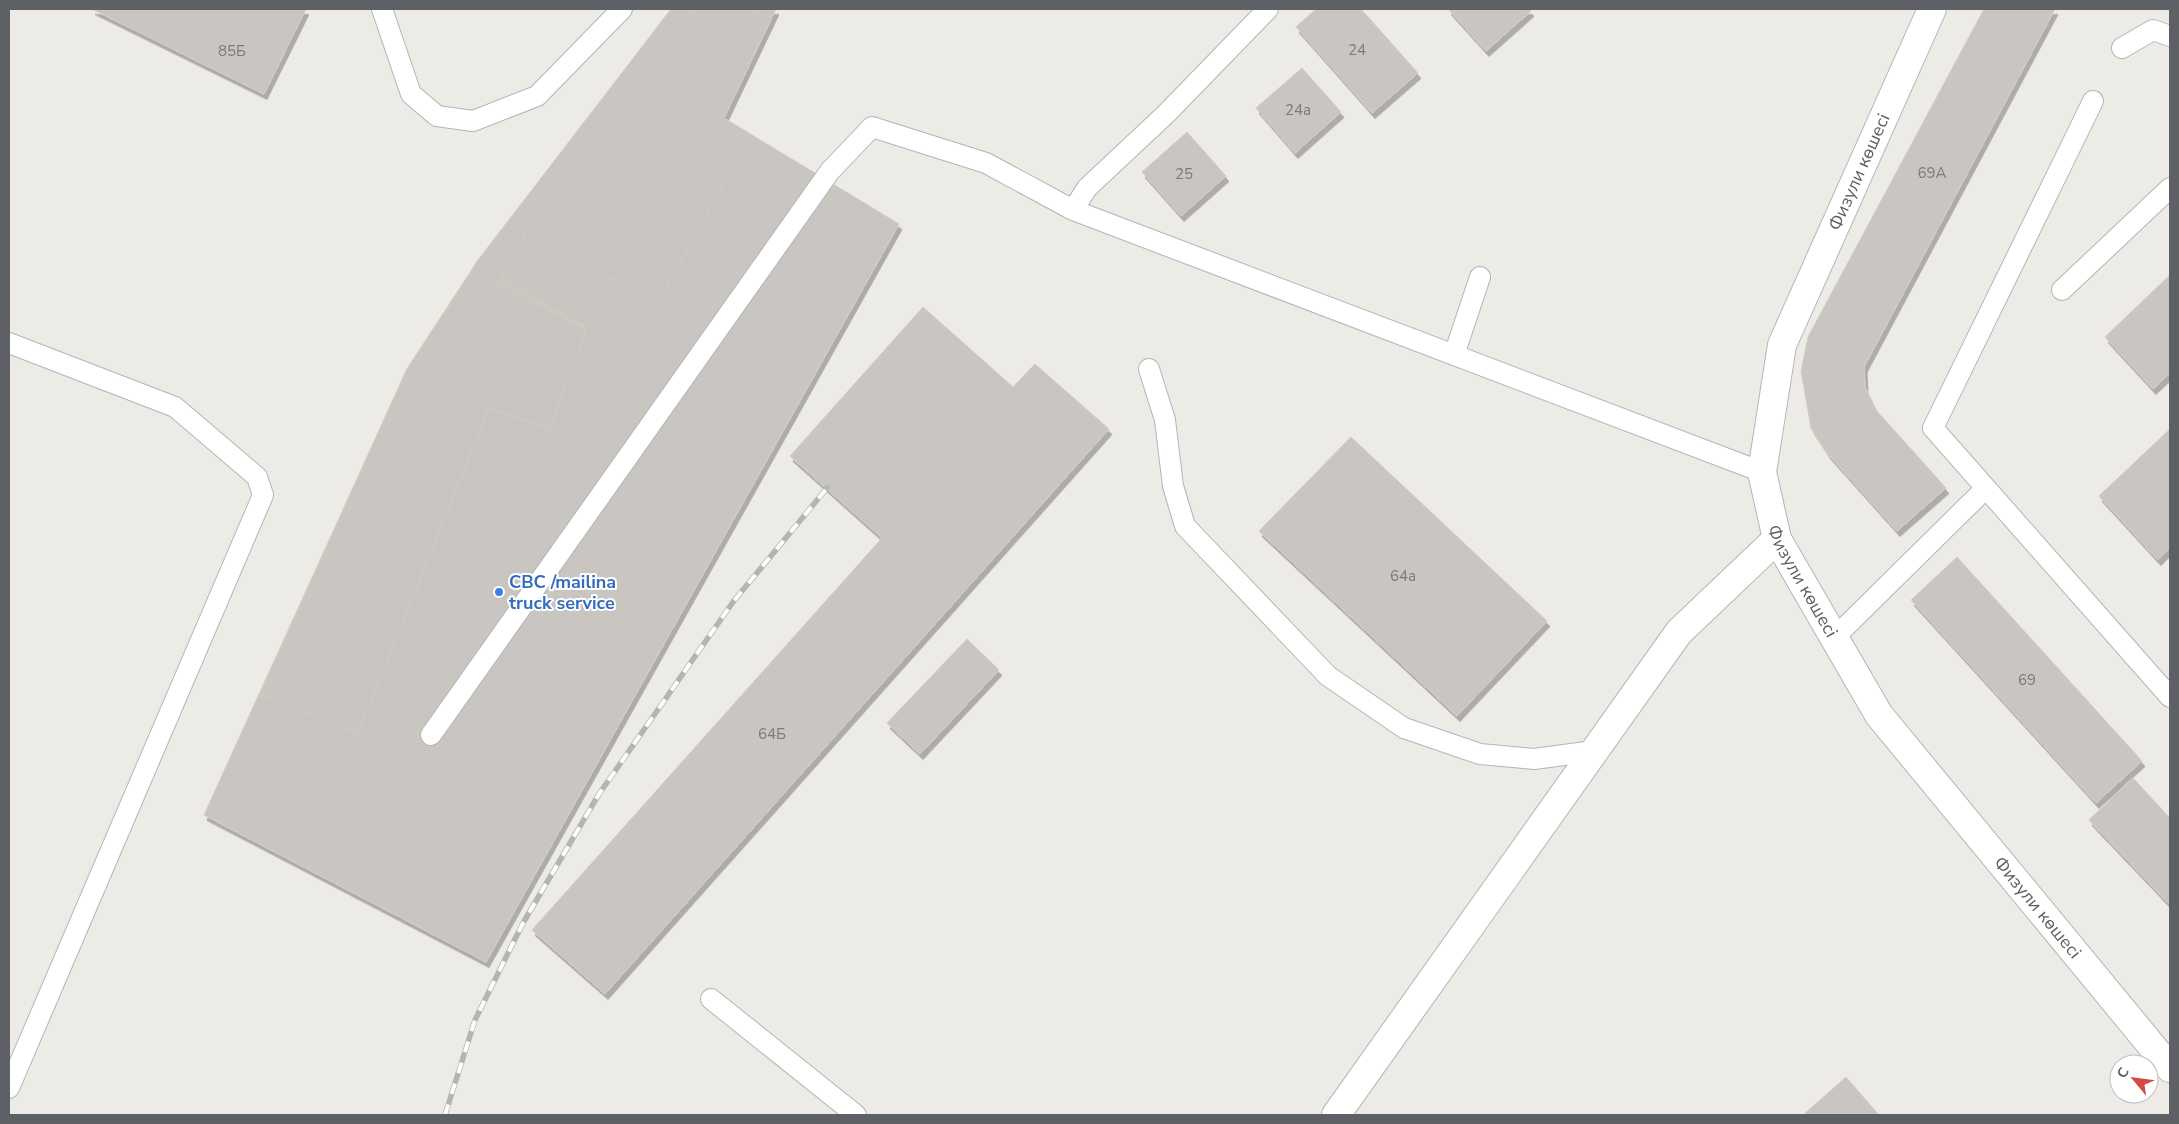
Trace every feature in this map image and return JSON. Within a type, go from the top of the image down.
[{"type":"street","name":"Физули көшесі","points":[[1932,9],[1782,345],[1762,472],[1777,540],[1879,716],[2170,1067]]},
{"type":"street","points":[[1336,1115],[1679,632],[1777,540]]},
{"type":"lane","points":[[382,9],[411,94],[437,116],[473,121],[537,96],[622,9]]},
{"type":"lane","points":[[1073,210],[1087,188],[1166,114],[1268,9]]},
{"type":"lane","points":[[2122,48],[2153,30],[2170,36]]},
{"type":"lane","points":[[2093,101],[1933,428],[2170,697]]},
{"type":"lane","points":[[431,735],[830,171],[872,127],[986,163],[1073,210],[1762,472]]},
{"type":"lane","points":[[2062,290],[2170,188]]},
{"type":"lane","points":[[1454,355],[1480,278]]},
{"type":"lane","points":[[9,343],[175,407],[257,476],[263,495],[9,1088]]},
{"type":"lane","points":[[1149,370],[1164,420],[1173,486],[1185,526],[1328,676],[1404,728],[1480,754],[1534,758],[1594,751]]},
{"type":"lane","points":[[1834,638],[1986,488]]},
{"type":"lane","points":[[711,999],[856,1115]]},
{"type":"building","points":[[92,9],[306,9],[264,94]]},
{"type":"building","name":"CBC /mailina truck service","points":[[671,9],[776,9],[724,118],[899,224],[486,962],[204,815],[407,369],[478,260]]},
{"type":"building","points":[[695,9],[758,9],[671,156],[723,185],[658,303],[610,277],[583,326],[500,279],[545,199],[569,212]]},
{"type":"building","points":[[1316,9],[1361,9],[1418,73],[1372,113],[1296,27]]},
{"type":"building","points":[[1448,9],[1529,9],[1531,11],[1486,51]]},
{"type":"building","points":[[1984,9],[2055,9],[1864,367],[1865,388],[1876,410],[1946,488],[1897,531],[1828,454],[1811,428],[1801,371],[1808,337]]},
{"type":"building","points":[[1302,68],[1341,112],[1295,153],[1256,108]]},
{"type":"building","points":[[1187,132],[1226,176],[1181,216],[1142,172]]},
{"type":"building","points":[[472,270],[586,329],[550,429],[489,408],[358,733],[260,694],[407,369]]},
{"type":"building","points":[[2170,275],[2170,373],[2153,389],[2105,337]]},
{"type":"building","points":[[923,307],[1013,387],[1035,364],[1109,429],[605,994],[532,930],[882,538],[790,456]]},
{"type":"building","points":[[2170,429],[2170,548],[2158,560],[2099,496]]},
{"type":"building","points":[[1351,437],[1547,621],[1457,716],[1259,531]]},
{"type":"building","points":[[1957,557],[2142,761],[2096,803],[1911,600]]},
{"type":"building","points":[[967,639],[999,670],[920,754],[887,723]]},
{"type":"building","points":[[2133,778],[2170,818],[2170,905],[2089,820]]},
{"type":"building","points":[[1846,1077],[1879,1115],[1803,1115]]},
{"type":"railway","points":[[445,1115],[475,1020],[523,923],[599,794],[733,602],[827,488]]},
{"type":"place","name":"CBC /mailina truck service","points":[[499,592]]}]
